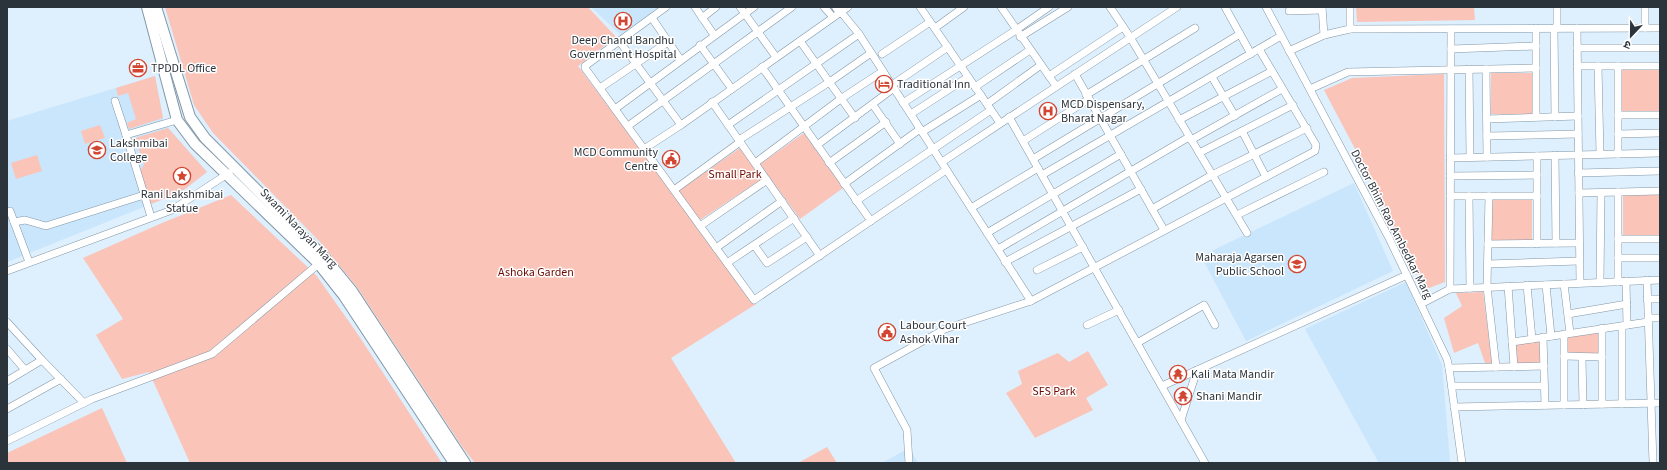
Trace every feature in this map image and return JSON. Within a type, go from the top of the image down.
[{"type":"main road","name":"Swami Narayan Marg","points":[[147,7],[177,120],[195,144],[232,172],[352,291],[465,463]]},
{"type":"main road","name":"Swami Narayan Marg","points":[[156,7],[190,117],[232,172]]},
{"type":"main road","name":"Swami Narayan Marg","points":[[322,261],[454,463]]},
{"type":"street","points":[[666,7],[584,67],[754,300],[946,170]]},
{"type":"street","points":[[694,7],[714,35]]},
{"type":"street","points":[[702,18],[716,7]]},
{"type":"street","points":[[740,7],[776,57]]},
{"type":"street","points":[[615,109],[680,59],[754,7]]},
{"type":"street","points":[[628,126],[792,7]]},
{"type":"street","points":[[824,7],[840,11],[859,34],[1031,301]]},
{"type":"street","points":[[920,7],[1000,123]]},
{"type":"street","points":[[882,54],[964,7]]},
{"type":"street","points":[[1018,34],[1049,7]]},
{"type":"street","points":[[903,103],[961,66],[1068,7]]},
{"type":"street","points":[[1110,7],[1144,60],[1247,233]]},
{"type":"street","points":[[942,162],[1177,7]]},
{"type":"street","points":[[1225,7],[1251,54]]},
{"type":"street","name":"Doctor Bhim Rao Ambedkar Marg","points":[[1266,7],[1407,275],[1449,368],[1462,463]]},
{"type":"street","points":[[1350,7],[1350,29]]},
{"type":"street","points":[[1555,117],[1557,7]]},
{"type":"street","points":[[1645,7],[1645,28]]},
{"type":"street","points":[[1002,8],[1018,34],[1056,86]]},
{"type":"street","points":[[1289,11],[1322,9],[1324,35]]},
{"type":"street","points":[[644,149],[762,68],[840,11]]},
{"type":"street","points":[[652,18],[680,59]]},
{"type":"street","points":[[1048,76],[1123,27]]},
{"type":"street","points":[[1022,141],[1195,28]]},
{"type":"street","points":[[1536,28],[1536,117]]},
{"type":"street","points":[[1577,28],[1580,283]]},
{"type":"street","points":[[1289,51],[1324,35],[1350,29],[1660,28]]},
{"type":"street","points":[[1450,289],[1451,29]]},
{"type":"street","points":[[728,125],[859,34]]},
{"type":"street","points":[[1033,159],[1240,34]]},
{"type":"street","points":[[971,208],[1110,136],[1281,36]]},
{"type":"street","points":[[800,41],[831,81],[855,118]]},
{"type":"street","points":[[620,42],[636,63],[648,83],[681,125]]},
{"type":"street","points":[[600,88],[668,42]]},
{"type":"street","points":[[700,45],[732,89]]},
{"type":"street","points":[[817,145],[873,105],[893,86],[948,46]]},
{"type":"street","points":[[1451,49],[1536,46]]},
{"type":"street","points":[[1577,48],[1660,48]]},
{"type":"street","points":[[909,463],[907,430],[874,368],[945,329],[1031,301],[1315,151],[1316,145],[1259,49]]},
{"type":"street","points":[[975,87],[1030,50]]},
{"type":"street","points":[[674,190],[789,106],[831,81],[871,53]]},
{"type":"street","points":[[856,201],[933,149],[989,107],[1041,65]]},
{"type":"street","points":[[1577,66],[1660,66]]},
{"type":"street","points":[[1598,66],[1600,154]]},
{"type":"street","points":[[1618,66],[1618,154]]},
{"type":"street","points":[[762,68],[871,221]]},
{"type":"street","points":[[1310,89],[1348,72],[1536,68]]},
{"type":"street","points":[[1468,69],[1470,157]]},
{"type":"street","points":[[1486,69],[1487,157]]},
{"type":"street","points":[[755,163],[842,98],[883,71]]},
{"type":"street","points":[[1179,120],[1272,71]]},
{"type":"street","points":[[1075,74],[1164,230]]},
{"type":"street","points":[[911,114],[968,77]]},
{"type":"street","points":[[1212,77],[1235,116]]},
{"type":"street","points":[[998,249],[1190,139],[1235,116],[1282,89]]},
{"type":"street","points":[[844,184],[921,130],[981,95]]},
{"type":"street","points":[[115,101],[151,217]]},
{"type":"street","points":[[712,102],[820,256]]},
{"type":"street","points":[[873,105],[900,144]]},
{"type":"street","points":[[1199,153],[1293,105]]},
{"type":"street","points":[[1618,115],[1660,115]]},
{"type":"street","points":[[1487,119],[1578,116]]},
{"type":"street","points":[[1009,117],[1206,463]]},
{"type":"street","points":[[126,135],[177,120]]},
{"type":"street","points":[[829,163],[886,122]]},
{"type":"street","points":[[1152,209],[1212,175],[1306,128]]},
{"type":"street","points":[[1242,131],[1266,177]]},
{"type":"street","points":[[1618,134],[1660,133]]},
{"type":"street","points":[[1487,136],[1578,134]]},
{"type":"street","points":[[1450,158],[1660,153]]},
{"type":"street","points":[[987,232],[1121,154]]},
{"type":"street","points":[[1555,155],[1556,243]]},
{"type":"street","points":[[1537,156],[1537,244]]},
{"type":"street","points":[[1578,173],[1660,171]]},
{"type":"street","points":[[7,271],[172,210],[232,172]]},
{"type":"street","points":[[1237,215],[1324,172]]},
{"type":"street","points":[[1450,176],[1537,175]]},
{"type":"street","points":[[700,226],[767,180]]},
{"type":"street","points":[[1006,262],[1141,190]]},
{"type":"street","points":[[1578,193],[1660,191]]},
{"type":"street","points":[[1618,192],[1618,258],[1626,304],[1622,404]]},
{"type":"street","points":[[1600,282],[1601,193]]},
{"type":"street","points":[[14,222],[25,220],[46,226],[144,195]]},
{"type":"street","points":[[1450,196],[1537,196]]},
{"type":"street","points":[[1469,196],[1470,288]]},
{"type":"street","points":[[1489,196],[1487,287],[1496,367]]},
{"type":"street","points":[[716,248],[782,201]]},
{"type":"street","points":[[7,212],[10,211],[29,262]]},
{"type":"street","points":[[727,263],[794,218]]},
{"type":"street","points":[[754,245],[767,263],[807,237]]},
{"type":"street","points":[[1618,239],[1660,239]]},
{"type":"street","points":[[1488,244],[1579,243]]},
{"type":"street","points":[[1037,270],[1082,247]]},
{"type":"street","points":[[1618,258],[1660,258]]},
{"type":"street","points":[[7,442],[84,403],[218,350],[322,261]]},
{"type":"street","points":[[1488,264],[1579,261]]},
{"type":"street","points":[[1162,386],[1407,275]]},
{"type":"street","points":[[1647,280],[1653,463]]},
{"type":"street","points":[[1421,304],[1450,289],[1660,280]]},
{"type":"street","points":[[1564,284],[1568,314],[1564,356],[1564,405]]},
{"type":"street","points":[[1545,405],[1544,366],[1547,337],[1546,285]]},
{"type":"street","points":[[1508,286],[1514,367]]},
{"type":"street","points":[[1527,286],[1532,339]]},
{"type":"street","points":[[1647,299],[1660,299]]},
{"type":"street","points":[[1568,314],[1626,304]]},
{"type":"street","points":[[1137,343],[1204,305],[1215,325]]},
{"type":"street","points":[[1087,325],[1118,310]]},
{"type":"street","points":[[1512,342],[1660,318]]},
{"type":"street","points":[[7,322],[84,403]]},
{"type":"street","points":[[1602,328],[1602,404]]},
{"type":"street","points":[[7,349],[25,370]]},
{"type":"street","points":[[1564,356],[1602,357]]},
{"type":"street","points":[[1582,357],[1583,405]]},
{"type":"street","points":[[7,381],[42,360]]},
{"type":"street","points":[[1449,368],[1544,366]]},
{"type":"street","points":[[1181,420],[1197,370]]},
{"type":"street","points":[[7,408],[61,379]]},
{"type":"street","points":[[1452,386],[1544,386]]},
{"type":"street","points":[[1454,407],[1660,403]]},
{"type":"street","points":[[1652,423],[1660,423]]},
{"type":"street","points":[[1652,442],[1660,442]]},
{"type":"shaded area","name":"Deep Chand Bandhu Government Hospital","points":[[591,7],[660,7],[621,35]]},
{"type":"shaded area","name":"Lakshmibai College","points":[[155,76],[164,123],[207,172],[181,192],[7,262],[7,121]]},
{"type":"shaded area","name":"Maharaja Agarsen Public School","points":[[1354,183],[1393,271],[1246,341],[1201,256]]},
{"type":"shaded area","points":[[1406,282],[1442,365],[1450,463],[1379,463],[1305,329]]},
{"type":"shaded area","points":[[909,448],[918,463],[882,463]]},
{"type":"green space","name":"Ashoka Garden","points":[[165,7],[588,7],[616,37],[578,66],[756,304],[671,358],[736,463],[475,463],[463,448],[357,287],[320,242],[213,133],[194,105]]},
{"type":"green space","points":[[1356,7],[1474,7],[1475,20],[1357,22]]},
{"type":"green space","points":[[1620,69],[1660,69],[1660,111],[1620,111]]},
{"type":"green space","points":[[1491,73],[1533,73],[1533,115],[1491,114]]},
{"type":"green space","points":[[1444,74],[1445,282],[1424,290],[1382,200],[1324,90],[1352,78]]},
{"type":"green space","points":[[155,76],[163,118],[129,129],[127,123],[136,119],[128,93],[118,96],[116,88]]},
{"type":"green space","points":[[100,125],[105,138],[85,144],[81,131]]},
{"type":"green space","points":[[168,128],[207,172],[181,192],[151,204],[140,171],[144,165],[135,138]]},
{"type":"green space","points":[[804,133],[843,188],[800,219],[760,164]]},
{"type":"green space","name":"Small Park","points":[[740,148],[762,179],[700,220],[678,191]]},
{"type":"green space","points":[[37,155],[42,171],[16,179],[11,163]]},
{"type":"green space","points":[[231,195],[316,275],[357,333],[442,463],[190,463],[149,372],[122,379],[96,335],[123,319],[83,258],[162,223]]},
{"type":"green space","points":[[1623,195],[1660,195],[1660,237],[1623,237]]},
{"type":"green space","points":[[1491,198],[1532,198],[1532,240],[1491,240]]},
{"type":"green space","points":[[1483,292],[1492,363],[1485,363],[1478,343],[1454,353],[1444,318],[1462,306],[1456,293]]},
{"type":"green space","points":[[1601,331],[1601,356],[1565,355],[1565,335]]},
{"type":"green space","points":[[1542,338],[1543,365],[1515,365],[1513,343]]},
{"type":"green space","name":"SFS Park","points":[[1088,351],[1108,385],[1086,398],[1093,410],[1035,438],[1006,393],[1022,384],[1018,371],[1058,353],[1069,362]]},
{"type":"green space","points":[[102,408],[127,463],[7,463],[7,453]]},
{"type":"green space","points":[[827,447],[837,463],[798,463]]},
{"type":"place","name":"Deep Chand Bandhu Government Hospital","points":[[623,21]]},
{"type":"place","name":"TPDDL Office","points":[[138,68]]},
{"type":"place","name":"Traditional Inn","points":[[884,84]]},
{"type":"place","name":"MCD Dispensary, Bharat Nagar","points":[[1048,111]]},
{"type":"place","name":"Lakshmibai College","points":[[97,150]]},
{"type":"place","name":"MCD Community Centre","points":[[671,159]]},
{"type":"place","name":"Rani Lakshmibai Statue","points":[[182,176]]},
{"type":"place","name":"Maharaja Agarsen Public School","points":[[1297,264]]},
{"type":"place","name":"Labour Court Ashok Vihar","points":[[887,332]]},
{"type":"place","name":"Kali Mata Mandir","points":[[1178,374]]},
{"type":"place","name":"Shani Mandir","points":[[1183,396]]}]
